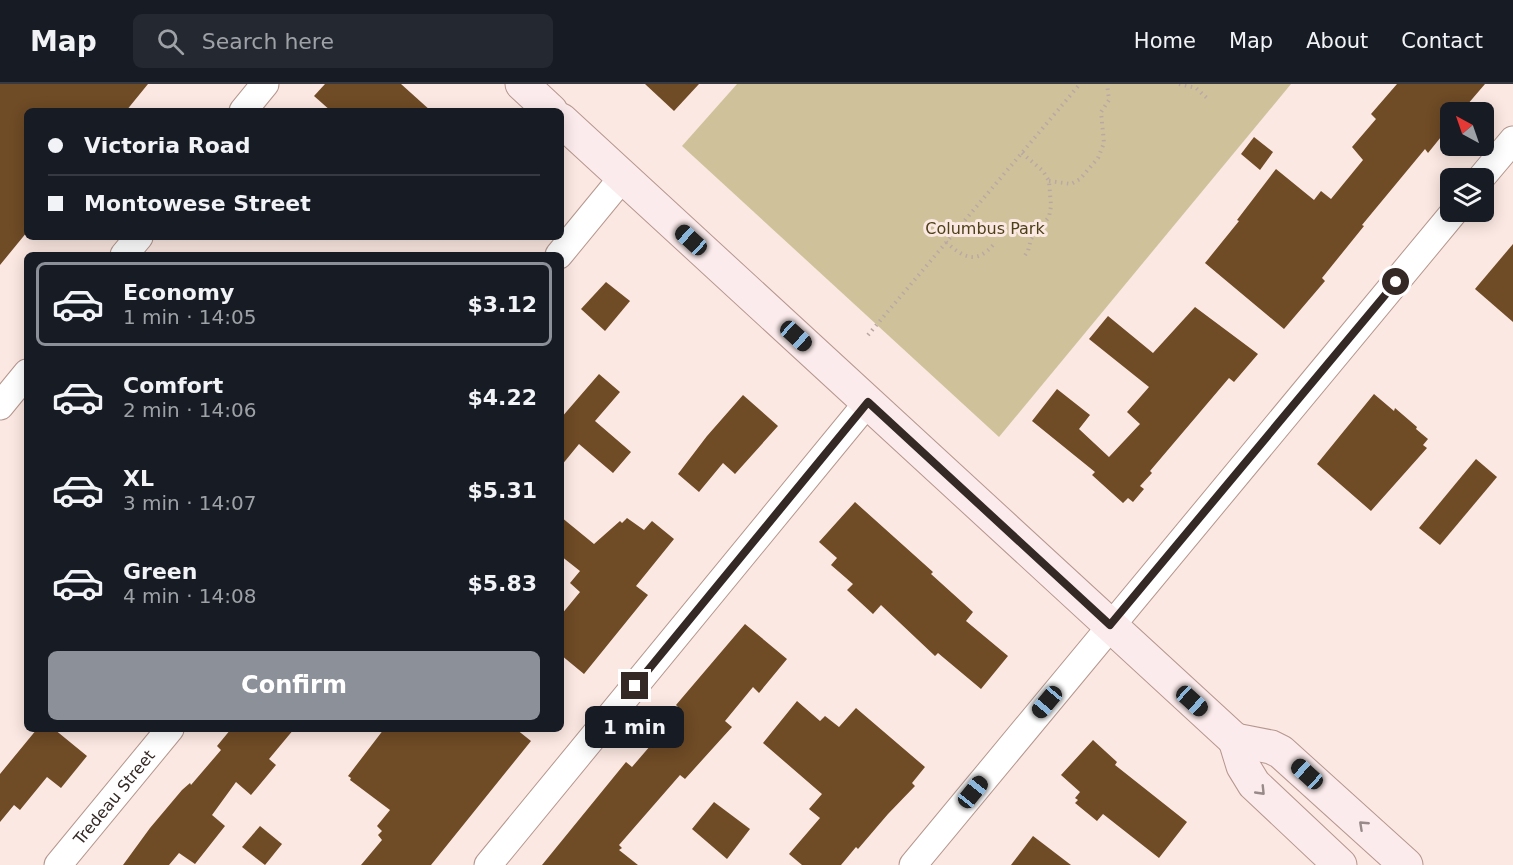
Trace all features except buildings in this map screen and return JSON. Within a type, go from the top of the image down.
[{"type":"main road","points":[[522,84],[548,108]]},
{"type":"main road","points":[[564,123],[1235,740],[1243,766],[1254,784],[1340,865]]},
{"type":"main road","points":[[1235,740],[1271,747],[1281,752],[1406,865]]},
{"type":"street","points":[[245,108],[265,84]]},
{"type":"street","points":[[1490,168],[1513,141]]},
{"type":"street","points":[[561,252],[623,177]]},
{"type":"street","points":[[913,865],[1446,222]]},
{"type":"street","points":[[126,252],[136,240]]},
{"type":"street","points":[[0,406],[24,378]]},
{"type":"street","points":[[488,865],[868,402]]},
{"type":"street","name":"Tredeau Street","points":[[58,865],[168,732]]},
{"type":"path","points":[[868,335],[1080,84]]},
{"type":"path","points":[[1049,182],[1071,184],[1080,179],[1098,158],[1104,142],[1101,112],[1108,100],[1107,84]]},
{"type":"path","points":[[1179,84],[1196,88],[1208,99]]},
{"type":"path","points":[[1022,153],[1043,171],[1049,182],[1052,206],[1048,217],[1030,239],[1028,251],[1023,258]]},
{"type":"path","points":[[946,242],[966,257],[977,257],[986,253],[994,244]]},
{"type":"green space","name":"Columbus Park","points":[[737,84],[1291,84],[999,437],[682,146]]},
{"type":"route","points":[[635,686],[868,402],[1110,625],[1396,282]]}]
